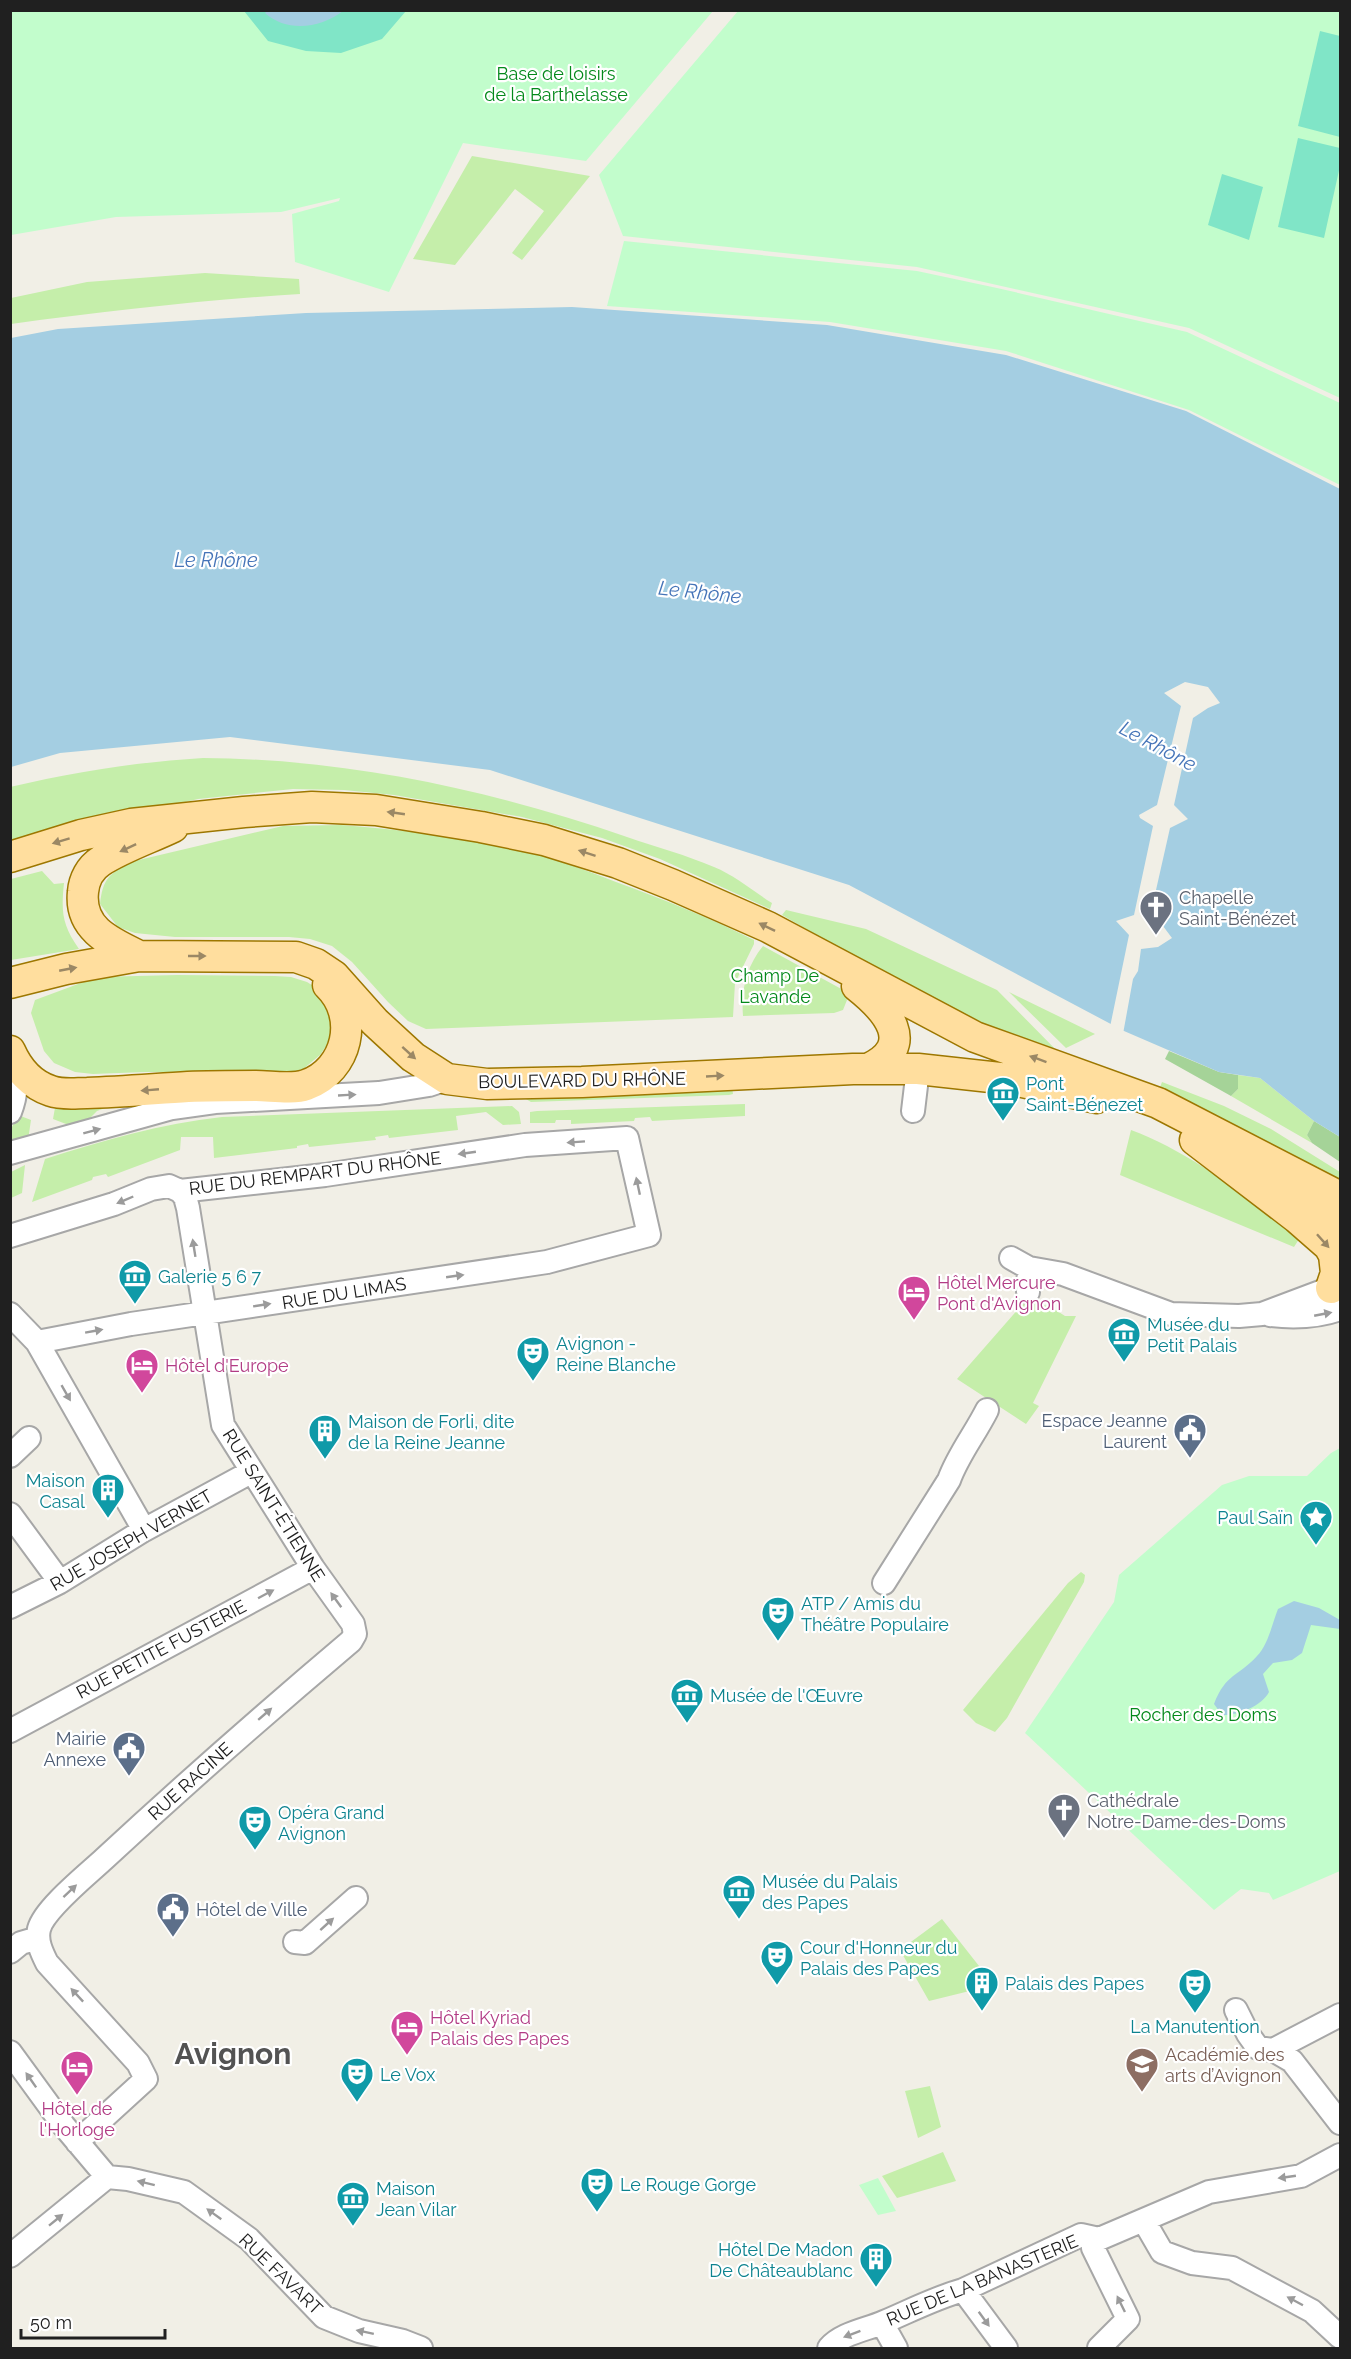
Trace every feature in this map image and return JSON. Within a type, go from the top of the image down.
[{"type":"main road","points":[[10,857],[91,833],[131,824],[312,807],[376,810],[544,840],[618,863],[768,927],[975,1036],[1122,1098],[1252,1171],[1341,1225]]},
{"type":"main road","points":[[139,956],[104,939],[89,925],[82,902],[84,880],[99,862],[201,816]]},
{"type":"main road","points":[[819,954],[907,1030],[913,1040],[918,1069]]},
{"type":"main road","points":[[10,983],[66,969],[139,956],[296,957],[316,964],[334,976],[347,987],[375,1022],[413,1057],[447,1079]]},
{"type":"main road","points":[[12,1055],[36,1084],[52,1092],[304,1086],[330,1071],[339,1057],[347,1033],[344,1008],[334,991],[319,977],[302,968],[266,956]]},
{"type":"main road","points":[[868,1069],[879,1064],[887,1056],[895,1040],[891,1021],[881,1006]]},
{"type":"main road","name":"BOULEVARD DU RHÔNE","points":[[447,1079],[487,1084],[582,1082],[868,1069],[918,1069],[1009,1079],[1086,1095],[1122,1098]]},
{"type":"main road","points":[[1122,1098],[1158,1103],[1341,1197]]},
{"type":"main road","points":[[1195,1140],[1297,1218],[1329,1246],[1334,1255],[1338,1293]]},
{"type":"street","points":[[10,1112],[16,1093],[17,1076],[12,1055]]},
{"type":"street","points":[[913,1111],[918,1069]]},
{"type":"street","name":"BOULEVARD DU RHÔNE","points":[[10,1154],[172,1108],[215,1102],[379,1093],[429,1085],[447,1079]]},
{"type":"street","name":"RUE DU REMPART DU RHÔNE","points":[[10,1236],[114,1204],[151,1189],[169,1186],[180,1191],[324,1175],[525,1145],[627,1138],[649,1235]]},
{"type":"street","name":"RUE SAINT-ÉTIENNE","points":[[180,1191],[185,1197],[188,1208],[223,1425],[313,1568],[352,1624],[355,1634]]},
{"type":"street","name":"RUE DU LIMAS","points":[[37,1342],[131,1324],[547,1262],[649,1235]]},
{"type":"street","points":[[1028,1292],[1020,1263],[1063,1274],[1172,1314],[1239,1316],[1262,1314],[1338,1293]]},
{"type":"street","points":[[10,1314],[37,1342],[144,1530]]},
{"type":"street","points":[[884,1583],[949,1480],[955,1463],[972,1440],[987,1410]]},
{"type":"street","points":[[10,1456],[28,1438]]},
{"type":"street","name":"RUE JOSEPH VERNET","points":[[10,1607],[60,1582],[144,1530],[251,1472]]},
{"type":"street","points":[[10,1514],[60,1582]]},
{"type":"street","name":"RUE PETITE FUSTERIE","points":[[10,1731],[313,1568]]},
{"type":"street","name":"RUE RACINE","points":[[38,1938],[39,1928],[54,1906],[227,1759],[327,1661],[351,1641],[355,1634]]},
{"type":"street","points":[[295,1942],[305,1943],[356,1898]]},
{"type":"street","points":[[10,1952],[21,1943],[38,1938],[47,1963],[142,2071],[77,2142]]},
{"type":"street","points":[[1236,2010],[1258,2048],[1273,2050],[1292,2061],[1341,2123]]},
{"type":"street","points":[[1273,2050],[1341,2015]]},
{"type":"street","points":[[10,2052],[77,2142],[107,2177],[10,2256]]},
{"type":"street","name":"RUE DE LA BANASTERIE","points":[[829,2349],[845,2336],[963,2290],[1081,2235],[1100,2239],[1209,2192],[1301,2176],[1341,2155]]},
{"type":"street","name":"RUE FAVART","points":[[107,2177],[128,2178],[184,2192],[249,2239],[324,2317],[359,2331],[403,2341],[421,2349]]},
{"type":"street","points":[[1144,2221],[1162,2252],[1192,2263],[1232,2268],[1312,2311],[1341,2337]]},
{"type":"street","points":[[1092,2239],[1093,2248],[1128,2319],[1099,2349]]},
{"type":"street","points":[[963,2290],[1006,2349]]},
{"type":"street","points":[[882,2323],[896,2349]]},
{"type":"green space","name":"Base de loisirs de la Barthelasse","points":[[11,11],[713,11],[586,161],[463,143],[389,292],[295,262],[292,214],[339,201],[340,198],[281,212],[116,217],[11,235]]},
{"type":"green space","points":[[244,11],[406,11],[382,39],[341,53],[306,51],[268,41]]},
{"type":"green space","points":[[738,11],[1340,11],[1340,398],[1189,328],[917,267],[623,236],[599,175]]},
{"type":"green space","points":[[1320,31],[1340,36],[1340,137],[1298,126]]},
{"type":"green space","points":[[1298,138],[1340,148],[1340,166],[1324,238],[1278,227]]},
{"type":"green space","points":[[472,156],[590,176],[522,260],[512,253],[544,211],[515,189],[455,265],[413,259]]},
{"type":"green space","points":[[1222,174],[1263,187],[1249,240],[1208,225]]},
{"type":"green space","points":[[624,241],[917,271],[1187,332],[1340,403],[1340,485],[1189,410],[1006,351],[830,322],[607,306]]},
{"type":"green space","points":[[205,273],[299,279],[300,294],[155,306],[11,324],[11,298],[87,282]]},
{"type":"green space","points":[[203,758],[311,764],[365,771],[418,780],[524,805],[576,820],[721,870],[772,903],[770,909],[660,859],[602,838],[522,817],[394,795],[344,790],[293,789],[198,799],[11,843],[10,787],[106,768]]},
{"type":"green space","points":[[341,825],[440,836],[539,855],[669,902],[754,940],[735,983],[733,1017],[426,1029],[408,1021],[352,962],[332,946],[310,939],[289,937],[175,937],[135,933],[118,927],[100,904],[107,880],[126,863],[283,826]]},
{"type":"green space","points":[[42,871],[54,884],[64,883],[64,918],[69,933],[79,949],[11,960],[11,879]]},
{"type":"green space","points":[[786,910],[866,929],[997,990],[1066,1060],[1019,1043],[935,1003],[782,915]]},
{"type":"green space","name":"Champ De Lavande","points":[[763,946],[845,991],[847,1000],[843,1010],[834,1013],[743,1016],[746,979],[752,962]]},
{"type":"green space","points":[[275,976],[291,977],[307,982],[323,996],[333,1024],[331,1039],[320,1055],[302,1070],[287,1072],[93,1074],[75,1072],[54,1063],[44,1051],[31,1013],[35,1000],[97,977]]},
{"type":"green space","points":[[1009,992],[1095,1034],[1066,1048]]},
{"type":"green space","points":[[1169,1051],[1219,1072],[1238,1075],[1238,1089],[1231,1096],[1165,1059]]},
{"type":"green space","points":[[1238,1075],[1260,1078],[1314,1121],[1307,1135],[1312,1143],[1231,1096],[1238,1089]]},
{"type":"green space","points":[[1162,1082],[1224,1106],[1271,1129],[1340,1172],[1340,1187],[1158,1093]]},
{"type":"green space","points":[[732,1087],[733,1094],[729,1095],[531,1102],[519,1095]]},
{"type":"green space","points":[[56,1102],[108,1107],[97,1111],[84,1124],[66,1124],[53,1119]]},
{"type":"green space","points":[[745,1104],[745,1116],[652,1121],[650,1117],[635,1118],[634,1121],[571,1124],[571,1120],[556,1120],[555,1123],[530,1123],[530,1112],[537,1111]]},
{"type":"green space","points":[[512,1106],[519,1112],[521,1124],[503,1125],[486,1112],[456,1116],[458,1130],[389,1138],[388,1135],[375,1137],[376,1140],[309,1147],[308,1144],[297,1146],[297,1148],[214,1158],[213,1137],[181,1137],[180,1150],[108,1177],[106,1174],[93,1177],[92,1180],[32,1202],[45,1159],[155,1128],[222,1117]]},
{"type":"green space","points":[[18,1115],[31,1120],[28,1140],[11,1145],[11,1129]]},
{"type":"green space","points":[[1314,1121],[1340,1137],[1340,1162],[1312,1143],[1307,1135]]},
{"type":"green space","points":[[1131,1130],[1176,1151],[1240,1192],[1301,1236],[1294,1247],[1120,1175]]},
{"type":"green space","points":[[25,1165],[22,1193],[11,1198],[11,1172]]},
{"type":"green space","points":[[1026,1300],[1051,1307],[1065,1316],[1076,1316],[1033,1403],[1039,1406],[1026,1424],[957,1379]]},
{"type":"green space","name":"Rocher des Doms","points":[[1340,1448],[1340,1871],[1273,1900],[1269,1893],[1241,1889],[1214,1910],[1025,1733],[1114,1602],[1119,1575],[1222,1485],[1249,1476],[1307,1476],[1331,1453]]},
{"type":"green space","points":[[1081,1572],[1085,1575],[1084,1582],[1007,1718],[995,1732],[976,1723],[963,1710],[1068,1583]]},
{"type":"green space","points":[[942,1919],[994,1985],[929,2001],[900,1950]]},
{"type":"green space","points":[[930,2086],[941,2127],[918,2138],[905,2091]]},
{"type":"green space","points":[[943,2152],[956,2181],[897,2198],[882,2176]]},
{"type":"green space","points":[[878,2178],[896,2211],[878,2215],[859,2185]]},
{"type":"water","points":[[268,10],[343,11],[325,21],[294,26],[274,19],[265,13]]},
{"type":"water","name":"Le Rhône","points":[[572,307],[827,325],[1006,355],[1186,411],[1340,489],[1340,1137],[1314,1121],[1260,1078],[1219,1072],[1124,1031],[849,885],[490,770],[230,737],[60,753],[11,767],[11,338],[58,329],[306,313]]},
{"type":"water","points":[[1294,1601],[1319,1608],[1340,1620],[1340,1629],[1311,1625],[1302,1653],[1292,1660],[1273,1663],[1263,1674],[1269,1692],[1266,1697],[1248,1709],[1235,1714],[1222,1715],[1214,1704],[1223,1686],[1261,1651],[1278,1609]]},
{"type":"pier","name":"Pont Saint-Bénezet","points":[[1185,682],[1208,687],[1220,703],[1193,718],[1174,805],[1188,819],[1170,828],[1149,921],[1163,926],[1172,938],[1158,947],[1141,949],[1123,1034],[1110,1027],[1129,935],[1116,921],[1134,915],[1153,826],[1139,815],[1157,805],[1181,706],[1164,693]]},
{"type":"place","name":"Chapelle Saint-Bénézet","points":[[1156,936]]},
{"type":"place","name":"Pont Saint-Bénezet","points":[[1003,1122]]},
{"type":"place","name":"Galerie 5 6 7","points":[[135,1305]]},
{"type":"place","name":"Hôtel Mercure Pont d'Avignon","points":[[914,1321]]},
{"type":"place","name":"Musée du Petit Palais","points":[[1124,1363]]},
{"type":"place","name":"Avignon - Reine Blanche","points":[[533,1382]]},
{"type":"place","name":"Hôtel d'Europe","points":[[142,1394]]},
{"type":"place","name":"Espace Jeanne Laurent","points":[[1190,1459]]},
{"type":"place","name":"Maison de Forli, dite de la Reine Jeanne","points":[[325,1460]]},
{"type":"place","name":"Maison Casal","points":[[108,1519]]},
{"type":"place","name":"Paul Saïn","points":[[1316,1546]]},
{"type":"place","name":"ATP / Amis du Théâtre Populaire","points":[[778,1642]]},
{"type":"place","name":"Musée de l'Œuvre","points":[[687,1724]]},
{"type":"place","name":"Mairie Annexe","points":[[129,1777]]},
{"type":"place","name":"Cathédrale Notre-Dame-des-Doms","points":[[1064,1839]]},
{"type":"place","name":"Opéra Grand Avignon","points":[[255,1851]]},
{"type":"place","name":"Musée du Palais des Papes","points":[[739,1920]]},
{"type":"place","name":"Hôtel de Ville","points":[[173,1938]]},
{"type":"place","name":"Cour d'Honneur du Palais des Papes","points":[[777,1986]]},
{"type":"place","name":"Palais des Papes","points":[[982,2012]]},
{"type":"place","name":"La Manutention","points":[[1195,2014]]},
{"type":"place","name":"Hôtel Kyriad Palais des Papes","points":[[407,2056]]},
{"type":"place","name":"Académie des arts d’Avignon","points":[[1142,2093]]},
{"type":"place","name":"Hôtel de l'Horloge","points":[[77,2096]]},
{"type":"place","name":"Le Vox","points":[[357,2103]]},
{"type":"place","name":"Le Rouge Gorge","points":[[597,2213]]},
{"type":"place","name":"Maison Jean Vilar","points":[[353,2227]]},
{"type":"place","name":"Hôtel De Madon De Châteaublanc","points":[[876,2288]]},
{"type":"district","name":"Avignon","points":[[233,2053]]}]
